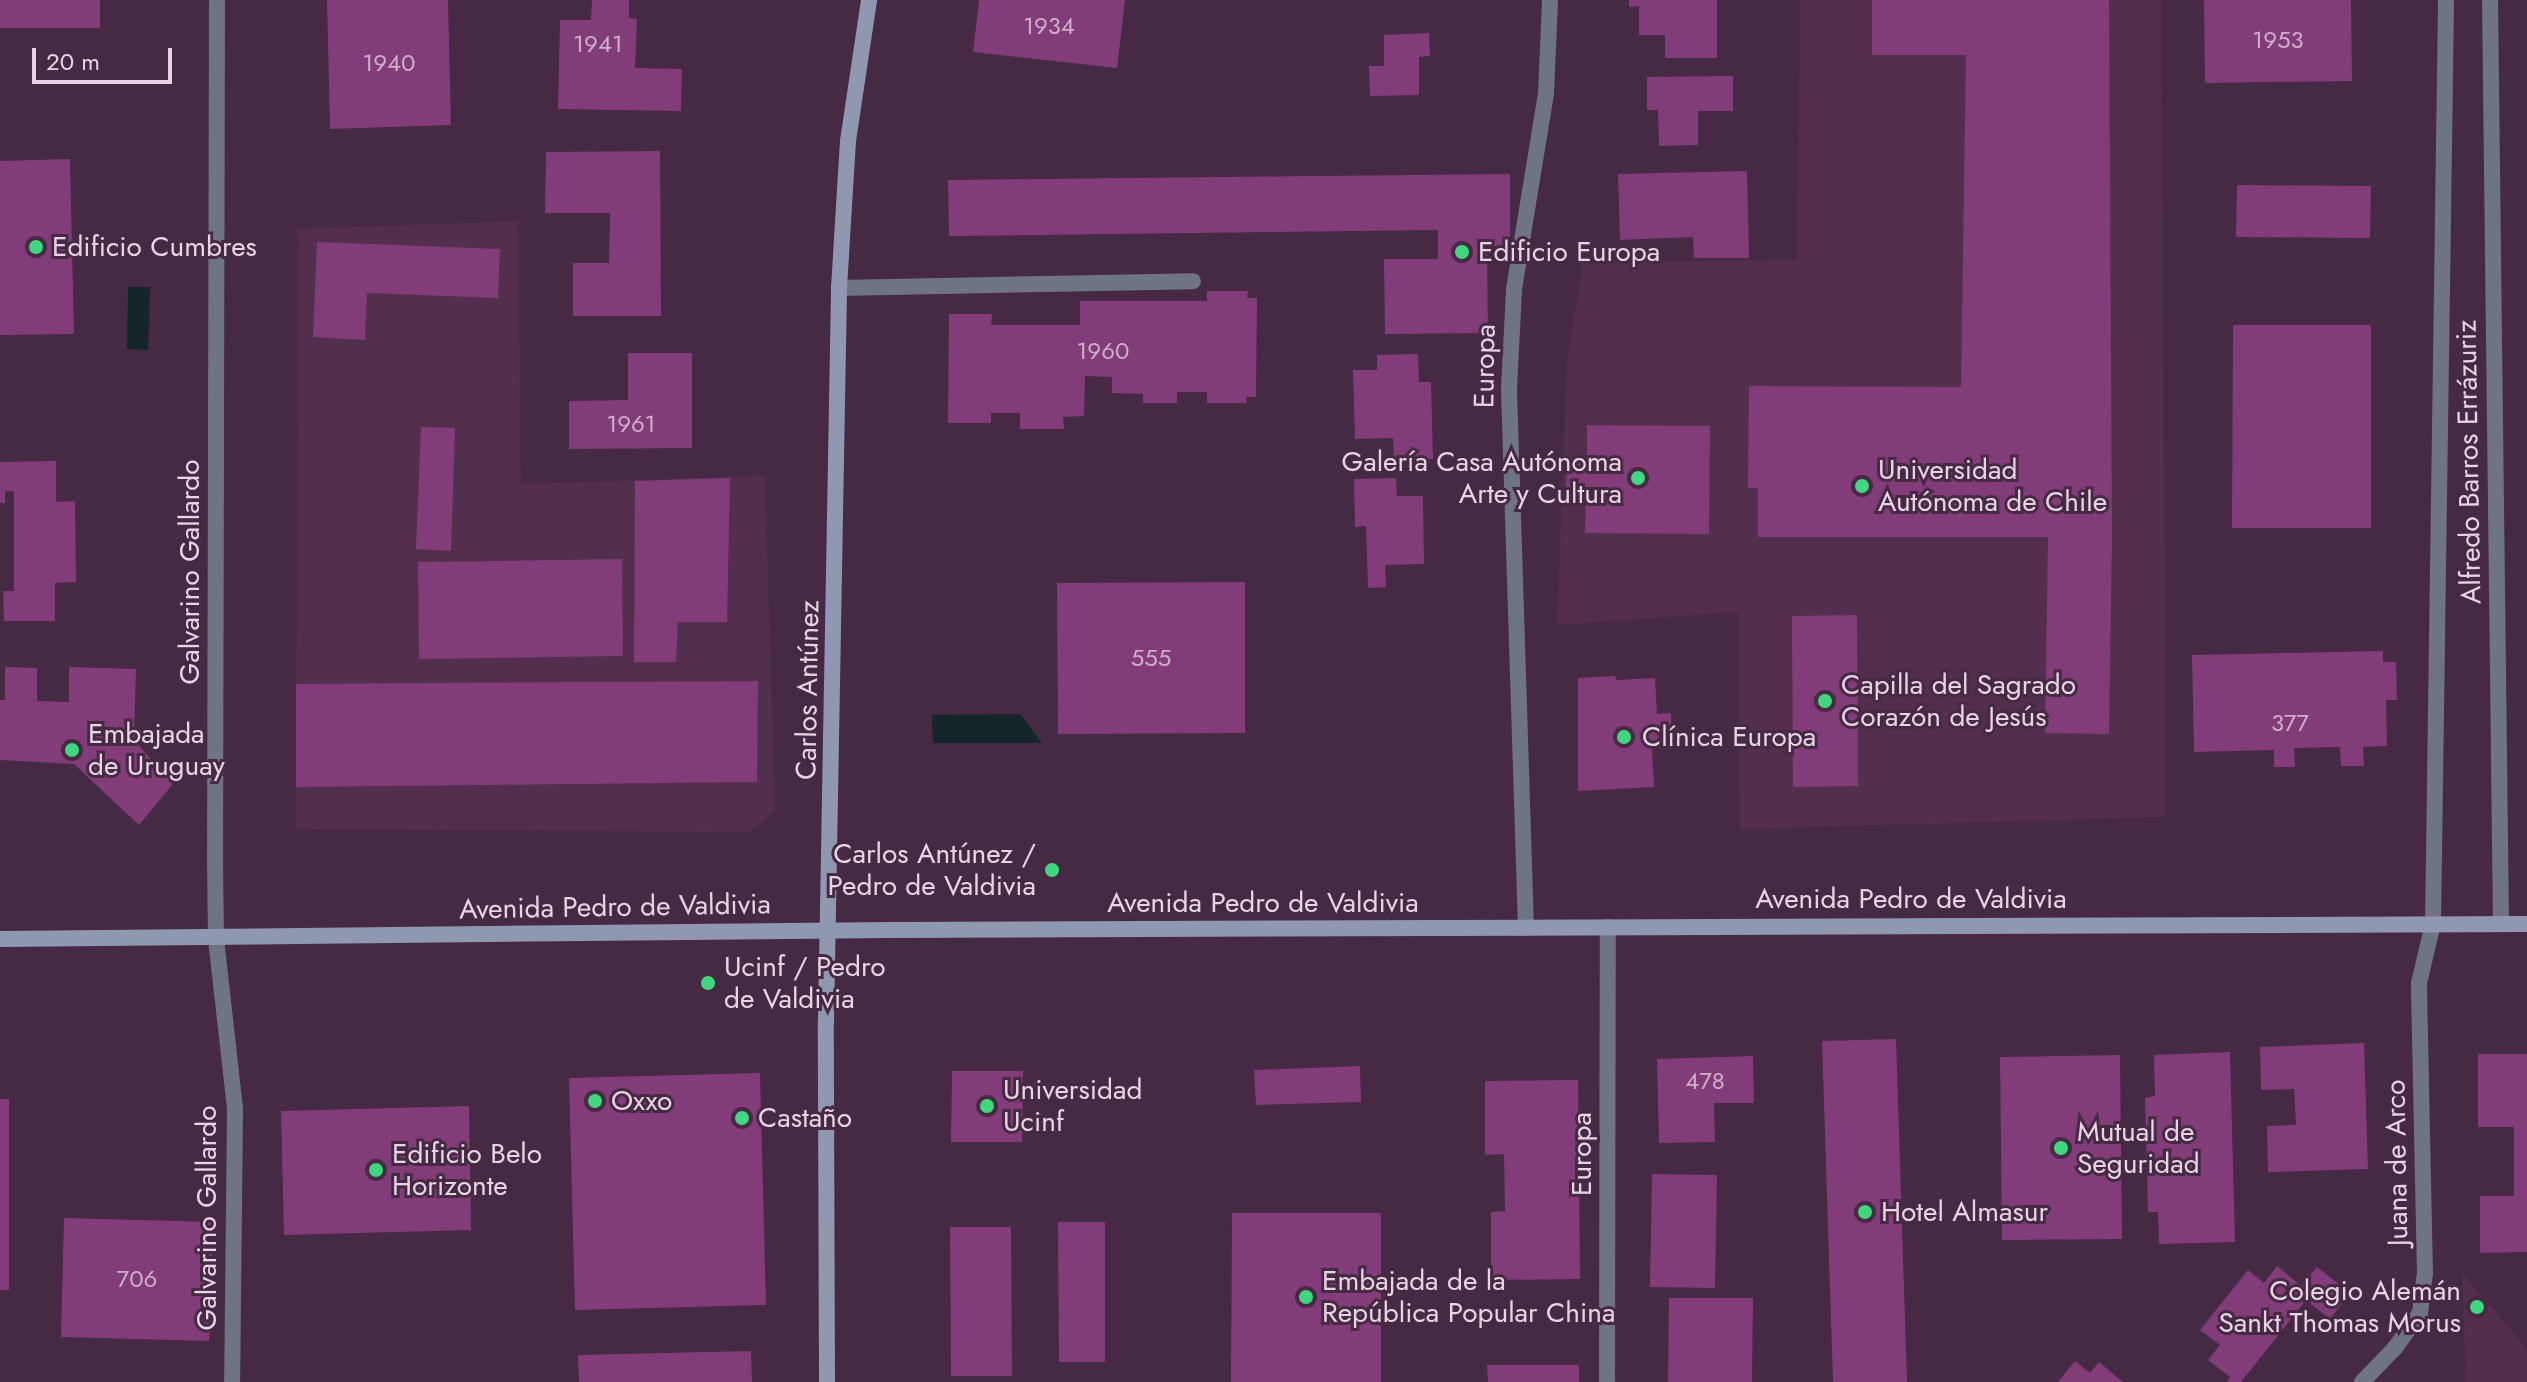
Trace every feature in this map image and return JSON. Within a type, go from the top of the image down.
[{"type":"main road","name":"Carlos Antúnez","points":[[827,1382],[826,1021],[839,288],[848,141],[869,0]]},
{"type":"main road","name":"Avenida Pedro de Valdivia","points":[[0,939],[829,930],[2527,924]]},
{"type":"street","name":"Galvarino Gallardo","points":[[217,0],[216,939],[235,1109],[232,1382]]},
{"type":"street","name":"Europa","points":[[1526,928],[1509,389],[1514,289],[1546,93],[1550,0]]},
{"type":"street","name":"Alfredo Barros Errázuriz","points":[[2433,924],[2446,0]]},
{"type":"street","name":"Alfredo Barros Errázuriz","points":[[2490,0],[2501,924]]},
{"type":"street","points":[[839,288],[1193,281]]},
{"type":"street","name":"Juana de Arco","points":[[2362,1382],[2395,1348],[2420,1313],[2425,1275],[2419,983],[2433,924]]},
{"type":"street","name":"Europa","points":[[1607,1382],[1608,927]]},
{"type":"shaded area","name":"Universidad Autónoma de Chile","points":[[1800,0],[2161,0],[2166,817],[1740,829],[1738,612],[1557,625],[1567,360],[1583,262],[1797,260]]},
{"type":"shaded area","points":[[518,221],[521,484],[765,476],[775,811],[749,832],[296,829],[298,229]]},
{"type":"shaded area","points":[[128,287],[150,287],[148,350],[127,349]]},
{"type":"shaded area","points":[[1020,714],[1042,743],[933,743],[932,715]]},
{"type":"shaded area","name":"Colegio Alemán Sankt Thomas Morus","points":[[2462,1273],[2527,1349],[2527,1382],[2466,1382]]},
{"type":"building","points":[[0,0],[100,0],[100,28],[0,28]]},
{"type":"building","points":[[327,0],[448,0],[451,125],[330,129]]},
{"type":"building","points":[[592,0],[629,0],[629,18],[637,19],[635,68],[682,69],[681,111],[558,109],[560,20],[591,20]]},
{"type":"building","points":[[979,0],[1125,0],[1117,68],[973,52]]},
{"type":"building","points":[[1629,0],[1717,0],[1717,58],[1665,58],[1665,35],[1639,35],[1639,6],[1629,7]]},
{"type":"building","points":[[1872,0],[2109,0],[2112,538],[2109,734],[2045,733],[2048,537],[1758,537],[1758,488],[1748,488],[1749,386],[1961,387],[1966,55],[1872,55]]},
{"type":"building","points":[[2204,0],[2351,0],[2352,81],[2205,83]]},
{"type":"building","points":[[1429,33],[1430,56],[1419,57],[1419,95],[1370,96],[1369,66],[1384,66],[1384,35]]},
{"type":"building","points":[[1733,76],[1733,111],[1698,111],[1698,145],[1659,146],[1658,110],[1647,110],[1647,77]]},
{"type":"building","points":[[660,151],[661,316],[573,316],[573,263],[609,263],[610,213],[545,213],[546,152]]},
{"type":"building","name":"Edificio Cumbres","points":[[70,159],[74,334],[0,335],[0,161]]},
{"type":"building","points":[[1747,171],[1749,258],[1694,258],[1693,237],[1620,240],[1618,174]]},
{"type":"building","name":"Edificio Europa","points":[[1510,174],[1510,246],[1487,246],[1488,333],[1385,334],[1384,259],[1438,259],[1438,230],[949,236],[948,180]]},
{"type":"building","points":[[2237,185],[2371,186],[2370,238],[2236,237]]},
{"type":"building","points":[[317,242],[500,249],[498,298],[367,293],[365,340],[313,337]]},
{"type":"building","points":[[1207,291],[1248,291],[1247,298],[1257,298],[1256,397],[1246,397],[1247,403],[1207,403],[1207,392],[1177,392],[1177,403],[1143,403],[1143,394],[1112,393],[1112,377],[1085,376],[1084,416],[1063,417],[1064,429],[1020,429],[1020,413],[991,413],[991,423],[948,423],[949,314],[992,314],[991,325],[1080,325],[1080,301],[1207,301]]},
{"type":"building","points":[[2233,325],[2371,325],[2371,528],[2232,528]]},
{"type":"building","points":[[628,353],[692,353],[692,448],[569,449],[569,401],[628,400]]},
{"type":"building","points":[[1418,354],[1419,382],[1431,382],[1433,459],[1394,461],[1393,438],[1355,439],[1353,370],[1377,370],[1377,355]]},
{"type":"building","name":"Galería Casa Autónoma Arte y Cultura","points":[[1587,425],[1710,426],[1709,534],[1585,533],[1586,496],[1566,496],[1567,460],[1587,460]]},
{"type":"building","points":[[421,427],[455,428],[451,551],[416,549]]},
{"type":"building","points":[[56,461],[56,502],[75,501],[76,582],[55,583],[55,621],[4,621],[3,591],[14,591],[14,491],[5,491],[5,503],[0,503],[0,462]]},
{"type":"building","points":[[730,478],[727,622],[678,622],[676,662],[634,662],[635,481]]},
{"type":"building","points":[[1396,478],[1397,496],[1423,496],[1424,564],[1385,565],[1386,587],[1368,588],[1366,526],[1355,527],[1354,479]]},
{"type":"building","points":[[622,559],[623,656],[419,659],[418,562]]},
{"type":"building","points":[[1245,582],[1245,733],[1058,734],[1057,583]]},
{"type":"building","name":"Capilla del Sagrado Corazón de Jesús","points":[[1857,615],[1858,786],[1793,787],[1792,616]]},
{"type":"building","points":[[2383,651],[2383,662],[2396,662],[2397,700],[2386,700],[2387,746],[2363,747],[2364,766],[2341,766],[2340,747],[2294,748],[2295,767],[2274,767],[2274,750],[2194,752],[2192,655]]},
{"type":"building","name":"Embajada de Uruguay","points":[[5,667],[37,668],[37,701],[69,702],[69,667],[136,669],[134,740],[173,784],[139,825],[74,764],[0,760],[0,700],[5,700]]},
{"type":"building","name":"Clínica Europa","points":[[1615,676],[1616,680],[1655,678],[1657,714],[1671,713],[1672,747],[1652,748],[1654,787],[1578,791],[1578,678]]},
{"type":"building","points":[[758,681],[757,782],[296,787],[296,684]]},
{"type":"building","name":"Hotel Almasur","points":[[1896,1039],[1907,1382],[1833,1382],[1822,1041]]},
{"type":"building","points":[[2364,1043],[2368,1169],[2268,1172],[2267,1126],[2296,1125],[2294,1089],[2261,1090],[2260,1047]]},
{"type":"building","points":[[2230,1052],[2235,1242],[2159,1244],[2158,1212],[2148,1212],[2145,1098],[2155,1096],[2154,1055]]},
{"type":"building","points":[[2478,1054],[2527,1054],[2527,1252],[2480,1253],[2480,1196],[2514,1196],[2514,1127],[2478,1127]]},
{"type":"building","name":"Mutual de Seguridad","points":[[2120,1055],[2122,1239],[2002,1240],[2000,1057]]},
{"type":"building","points":[[1753,1056],[1754,1103],[1714,1103],[1715,1142],[1659,1143],[1657,1059]]},
{"type":"building","points":[[1360,1066],[1361,1102],[1256,1105],[1254,1070]]},
{"type":"building","name":"Universidad Ucinf","points":[[952,1071],[1023,1071],[1022,1142],[951,1142]]},
{"type":"building","points":[[760,1073],[766,1305],[575,1310],[569,1078]]},
{"type":"building","points":[[1578,1080],[1580,1279],[1491,1280],[1491,1212],[1505,1211],[1504,1154],[1485,1155],[1485,1081]]},
{"type":"building","points":[[0,1099],[9,1099],[9,1290],[0,1290]]},
{"type":"building","name":"Edificio Belo Horizonte","points":[[469,1106],[471,1230],[284,1235],[281,1111]]},
{"type":"building","points":[[1652,1174],[1717,1175],[1715,1288],[1650,1287]]},
{"type":"building","name":"Embajada de la República Popular China","points":[[1232,1213],[1381,1213],[1381,1382],[1231,1382]]},
{"type":"building","points":[[64,1218],[213,1222],[209,1341],[61,1337]]},
{"type":"building","points":[[1058,1222],[1105,1222],[1105,1362],[1059,1362]]},
{"type":"building","points":[[950,1227],[1011,1227],[1012,1376],[951,1376]]},
{"type":"building","points":[[2277,1266],[2301,1286],[2317,1267],[2350,1293],[2330,1319],[2306,1300],[2241,1382],[2227,1382],[2230,1377],[2208,1360],[2220,1345],[2200,1330],[2248,1270],[2264,1283]]},
{"type":"building","points":[[1669,1298],[1753,1298],[1752,1382],[1668,1382]]},
{"type":"building","points":[[751,1351],[752,1382],[579,1382],[578,1355]]},
{"type":"building","points":[[2075,1361],[2090,1373],[2099,1362],[2123,1382],[2058,1382]]},
{"type":"building","points":[[1487,1365],[1579,1365],[1579,1382],[1488,1382]]},
{"type":"place","name":"Edificio Cumbres","points":[[36,247]]},
{"type":"place","name":"Edificio Europa","points":[[1462,252]]},
{"type":"place","name":"Galería Casa Autónoma Arte y Cultura","points":[[1638,478]]},
{"type":"place","name":"Universidad Autónoma de Chile","points":[[1862,486]]},
{"type":"place","name":"Capilla del Sagrado Corazón de Jesús","points":[[1825,701]]},
{"type":"place","name":"Clínica Europa","points":[[1624,737]]},
{"type":"place","name":"Embajada de Uruguay","points":[[72,750]]},
{"type":"place","name":"Carlos Antúnez / Pedro de Valdivia","points":[[1052,870]]},
{"type":"place","name":"Ucinf / Pedro de Valdivia","points":[[708,983]]},
{"type":"place","name":"Oxxo","points":[[595,1101]]},
{"type":"place","name":"Universidad Ucinf","points":[[987,1106]]},
{"type":"place","name":"Castaño","points":[[742,1118]]},
{"type":"place","name":"Mutual de Seguridad","points":[[2061,1148]]},
{"type":"place","name":"Edificio Belo Horizonte","points":[[376,1170]]},
{"type":"place","name":"Hotel Almasur","points":[[1865,1212]]},
{"type":"place","name":"Embajada de la República Popular China","points":[[1306,1297]]},
{"type":"place","name":"Colegio Alemán Sankt Thomas Morus","points":[[2477,1307]]}]
